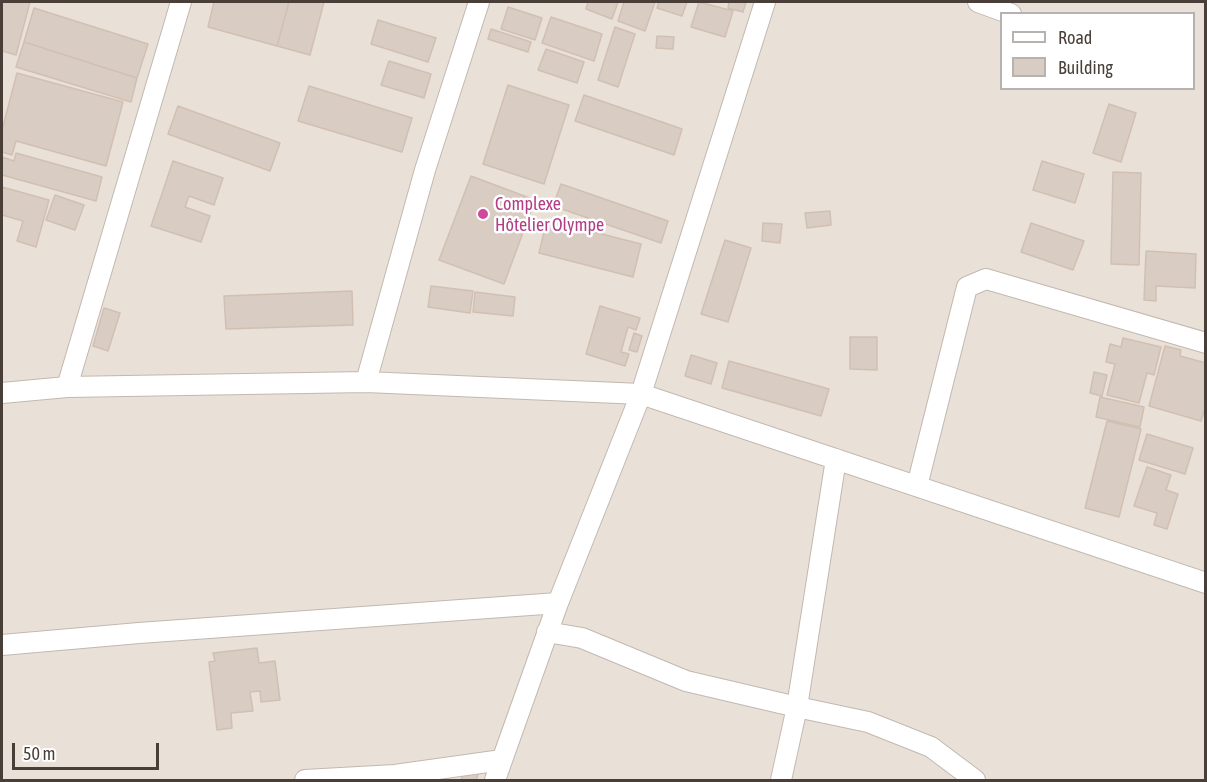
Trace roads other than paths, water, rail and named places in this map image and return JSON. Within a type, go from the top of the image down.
[{"type":"street","points":[[67,387],[181,2]]},
{"type":"street","points":[[366,382],[425,170],[479,2]]},
{"type":"street","points":[[495,780],[547,632],[641,394],[765,2]]},
{"type":"street","points":[[978,2],[1006,12]]},
{"type":"street","points":[[917,486],[967,287],[986,279],[1206,343]]},
{"type":"street","points":[[2,393],[67,387],[366,382],[641,394],[1206,583]]},
{"type":"street","points":[[781,780],[797,707],[836,459]]},
{"type":"street","points":[[2,645],[558,603]]},
{"type":"street","points":[[547,632],[582,638],[686,681],[868,722],[931,747],[975,780]]},
{"type":"street","points":[[305,780],[395,775],[501,760]]},
{"type":"place","name":"Complexe Hôtelier Olympe","points":[[483,214]]}]
